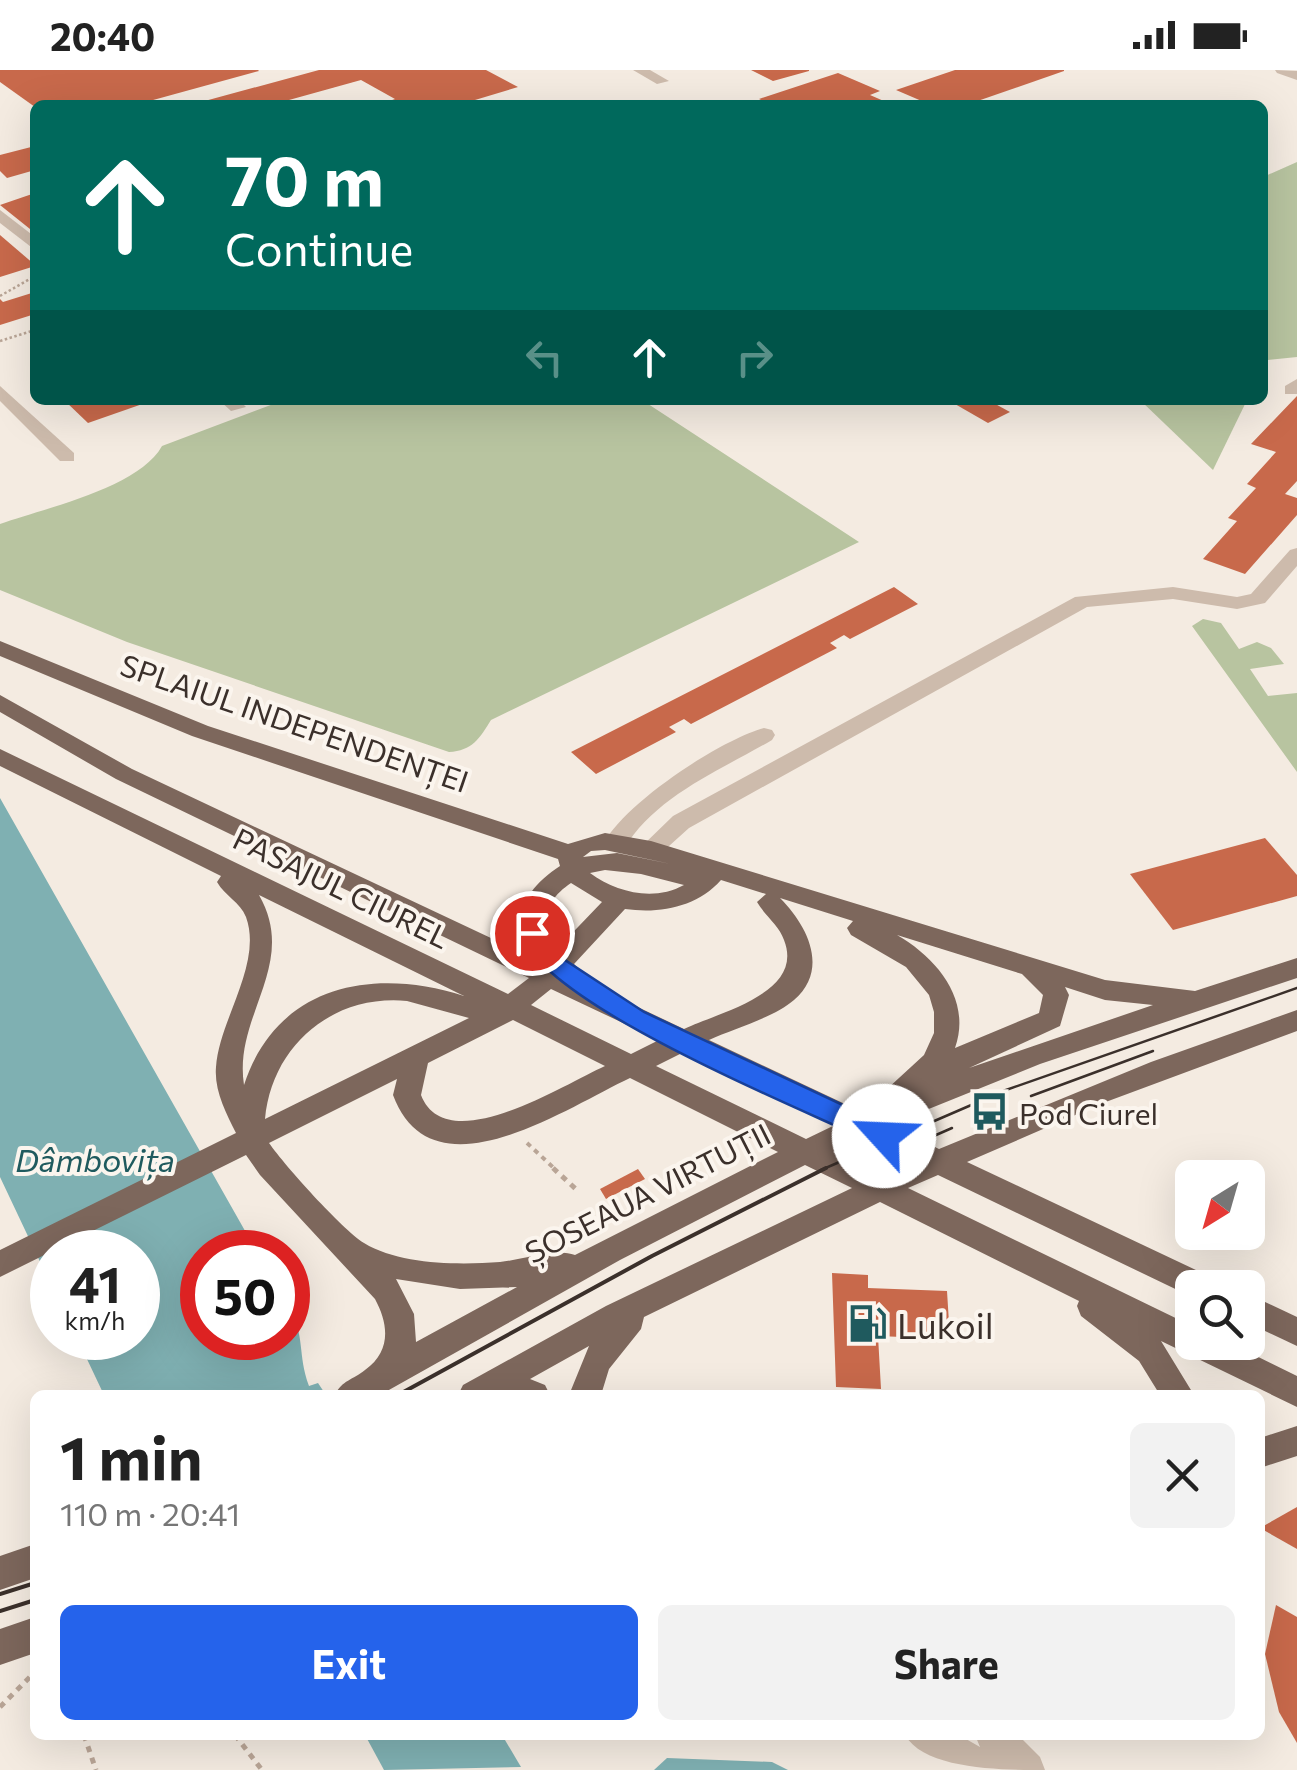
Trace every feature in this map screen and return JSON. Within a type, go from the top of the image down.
[{"type":"main road","name":"SPLAIUL INDEPENDENȚEI","points":[[0,648],[200,731],[571,854],[571,867],[582,878],[621,898],[648,903],[680,901],[701,891],[716,870]]},
{"type":"main road","name":"PASAJUL CIUREL","points":[[0,702],[124,774],[1175,1274]]},
{"type":"main road","name":"PASAJUL CIUREL","points":[[0,757],[1175,1333]]},
{"type":"main road","points":[[571,854],[590,843],[651,849],[1122,994],[1201,999]]},
{"type":"main road","points":[[175,844],[251,897],[263,918],[262,943],[229,1064],[234,1098],[263,1157],[352,1250],[397,1307],[402,1323],[399,1350],[364,1387]]},
{"type":"main road","points":[[635,1018],[537,948],[532,933],[534,910],[556,879],[584,866],[618,862],[882,936],[910,954],[937,986],[947,1020],[940,1052],[876,1119]]},
{"type":"main road","points":[[6,1262],[416,1058],[516,1004],[621,898]]},
{"type":"main road","points":[[416,1058],[408,1096],[424,1125],[446,1135],[464,1136],[505,1124],[784,994],[802,971],[803,955],[788,922],[769,902]]},
{"type":"main road","points":[[930,1096],[963,1056],[1038,1027],[1054,1014],[1054,988],[1024,964]]},
{"type":"main road","name":"ȘOSEAUA VIRTUȚII","points":[[364,1387],[596,1259],[876,1119],[930,1096],[1297,968]]},
{"type":"main road","points":[[250,1128],[254,1086],[276,1045],[307,1017],[363,994],[388,990],[422,993],[570,1039]]},
{"type":"main road","points":[[482,1390],[892,1181],[1095,1096],[1293,1023]]},
{"type":"main road","points":[[994,1244],[1127,1330],[1150,1350],[1175,1390]]},
{"type":"main road","points":[[352,1250],[400,1270],[476,1280],[596,1259]]},
{"type":"main road","points":[[586,1390],[588,1377],[605,1346],[646,1303]]},
{"type":"main road","points":[[1265,1310],[1297,1315]]},
{"type":"main road","points":[[1265,1316],[1297,1332]]},
{"type":"main road","name":"PASAJUL CIUREL","points":[[1231,1360],[1297,1392]]},
{"type":"main road","points":[[490,1390],[518,1390]]},
{"type":"main road","points":[[1265,1451],[1297,1441]]},
{"type":"main road","points":[[0,1573],[30,1563]]},
{"type":"main road","points":[[0,1647],[30,1637]]},
{"type":"street","points":[[640,70],[662,81]]},
{"type":"street","points":[[1282,70],[1297,76]]},
{"type":"street","points":[[0,216],[30,241]]},
{"type":"street","points":[[0,391],[67,457]]},
{"type":"street","points":[[48,422],[67,457]]},
{"type":"street","points":[[23,430],[67,457]]},
{"type":"street","points":[[651,849],[681,822],[1082,601],[1173,592],[1237,603],[1258,599],[1297,554]]},
{"type":"street","points":[[616,843],[619,830],[640,812],[764,735]]},
{"type":"street","points":[[932,1740],[984,1770]]},
{"type":"street","points":[[997,1740],[1027,1770]]},
{"type":"path","points":[[0,296],[30,279]]},
{"type":"path","points":[[0,341],[30,332]]},
{"type":"path","points":[[505,1124],[578,1191]]},
{"type":"path","points":[[0,1707],[30,1677]]},
{"type":"path","points":[[86,1740],[96,1770]]},
{"type":"path","points":[[239,1740],[262,1770]]},
{"type":"green space","points":[[1297,162],[1297,357],[1268,360],[1268,175]]},
{"type":"green space","points":[[271,405],[650,405],[859,542],[491,720],[474,742],[449,752],[127,642],[0,590],[0,524],[112,485],[150,461],[162,446]]},
{"type":"green space","points":[[1145,405],[1245,405],[1213,470]]},
{"type":"green space","points":[[1203,619],[1221,623],[1239,649],[1257,642],[1271,648],[1284,664],[1250,669],[1268,696],[1297,693],[1297,772],[1192,626]]},
{"type":"water","name":"Dâmbovița","points":[[0,798],[245,1230],[180,1230],[180,1360],[302,1360],[309,1386],[318,1383],[323,1390],[102,1390],[87,1360],[160,1360],[160,1230],[30,1230],[30,1240],[0,1177]]},
{"type":"water","points":[[368,1740],[505,1740],[521,1767],[384,1770]]},
{"type":"water","points":[[667,1758],[772,1762],[788,1770],[654,1770]]},
{"type":"building","points":[[0,70],[259,71],[153,100],[30,100],[30,103],[0,82]]},
{"type":"building","points":[[319,70],[486,70],[518,87],[475,100],[392,100],[395,99],[361,80],[289,100],[208,100]]},
{"type":"building","points":[[751,70],[809,70],[809,71],[773,81]]},
{"type":"building","points":[[955,70],[1064,70],[980,100],[919,100],[896,90]]},
{"type":"building","points":[[838,73],[880,91],[870,95],[882,100],[761,100]]},
{"type":"building","points":[[30,147],[30,171],[7,178],[0,171],[0,155]]},
{"type":"building","points":[[30,195],[30,229],[0,205]]},
{"type":"building","points":[[0,235],[30,261],[30,268],[0,277]]},
{"type":"building","points":[[30,294],[30,316],[0,325],[0,299],[3,302]]},
{"type":"building","points":[[1297,396],[1297,481],[1285,494],[1297,498],[1297,515],[1245,574],[1203,559],[1237,521],[1228,518],[1256,488],[1247,484],[1276,452],[1251,444]]},
{"type":"building","points":[[69,405],[140,405],[88,423]]},
{"type":"building","points":[[957,405],[997,405],[1010,412],[988,423]]},
{"type":"building","points":[[894,587],[918,604],[850,639],[844,635],[830,643],[837,648],[691,724],[684,719],[669,727],[676,732],[596,774],[571,752]]},
{"type":"building","points":[[1265,838],[1297,875],[1297,896],[1173,930],[1130,874]]},
{"type":"building","points":[[638,1169],[645,1179],[606,1199],[600,1189]]},
{"type":"building","name":"Lukoil","points":[[832,1273],[868,1275],[868,1288],[947,1291],[950,1339],[878,1336],[881,1389],[836,1387]]},
{"type":"building","points":[[1297,1507],[1297,1549],[1265,1531],[1265,1525]]},
{"type":"building","points":[[1276,1605],[1297,1617],[1297,1743],[1279,1712],[1265,1654]]},
{"type":"tram line","points":[[821,1170],[1006,1090],[1297,988]]},
{"type":"tram line","points":[[1031,1096],[1153,1051]]},
{"type":"tram line","points":[[879,1160],[952,1128]]},
{"type":"tram line","points":[[407,1390],[652,1256],[826,1168]]},
{"type":"tram line","points":[[0,1594],[30,1585]]},
{"type":"tram line","points":[[0,1611],[30,1602]]},
{"type":"place","name":"Pod Ciurel","points":[[989,1112]]},
{"type":"place","name":"Lukoil","points":[[867,1324]]},
{"type":"route","points":[[532,933],[537,948],[551,962],[635,1018],[884,1136]]}]
